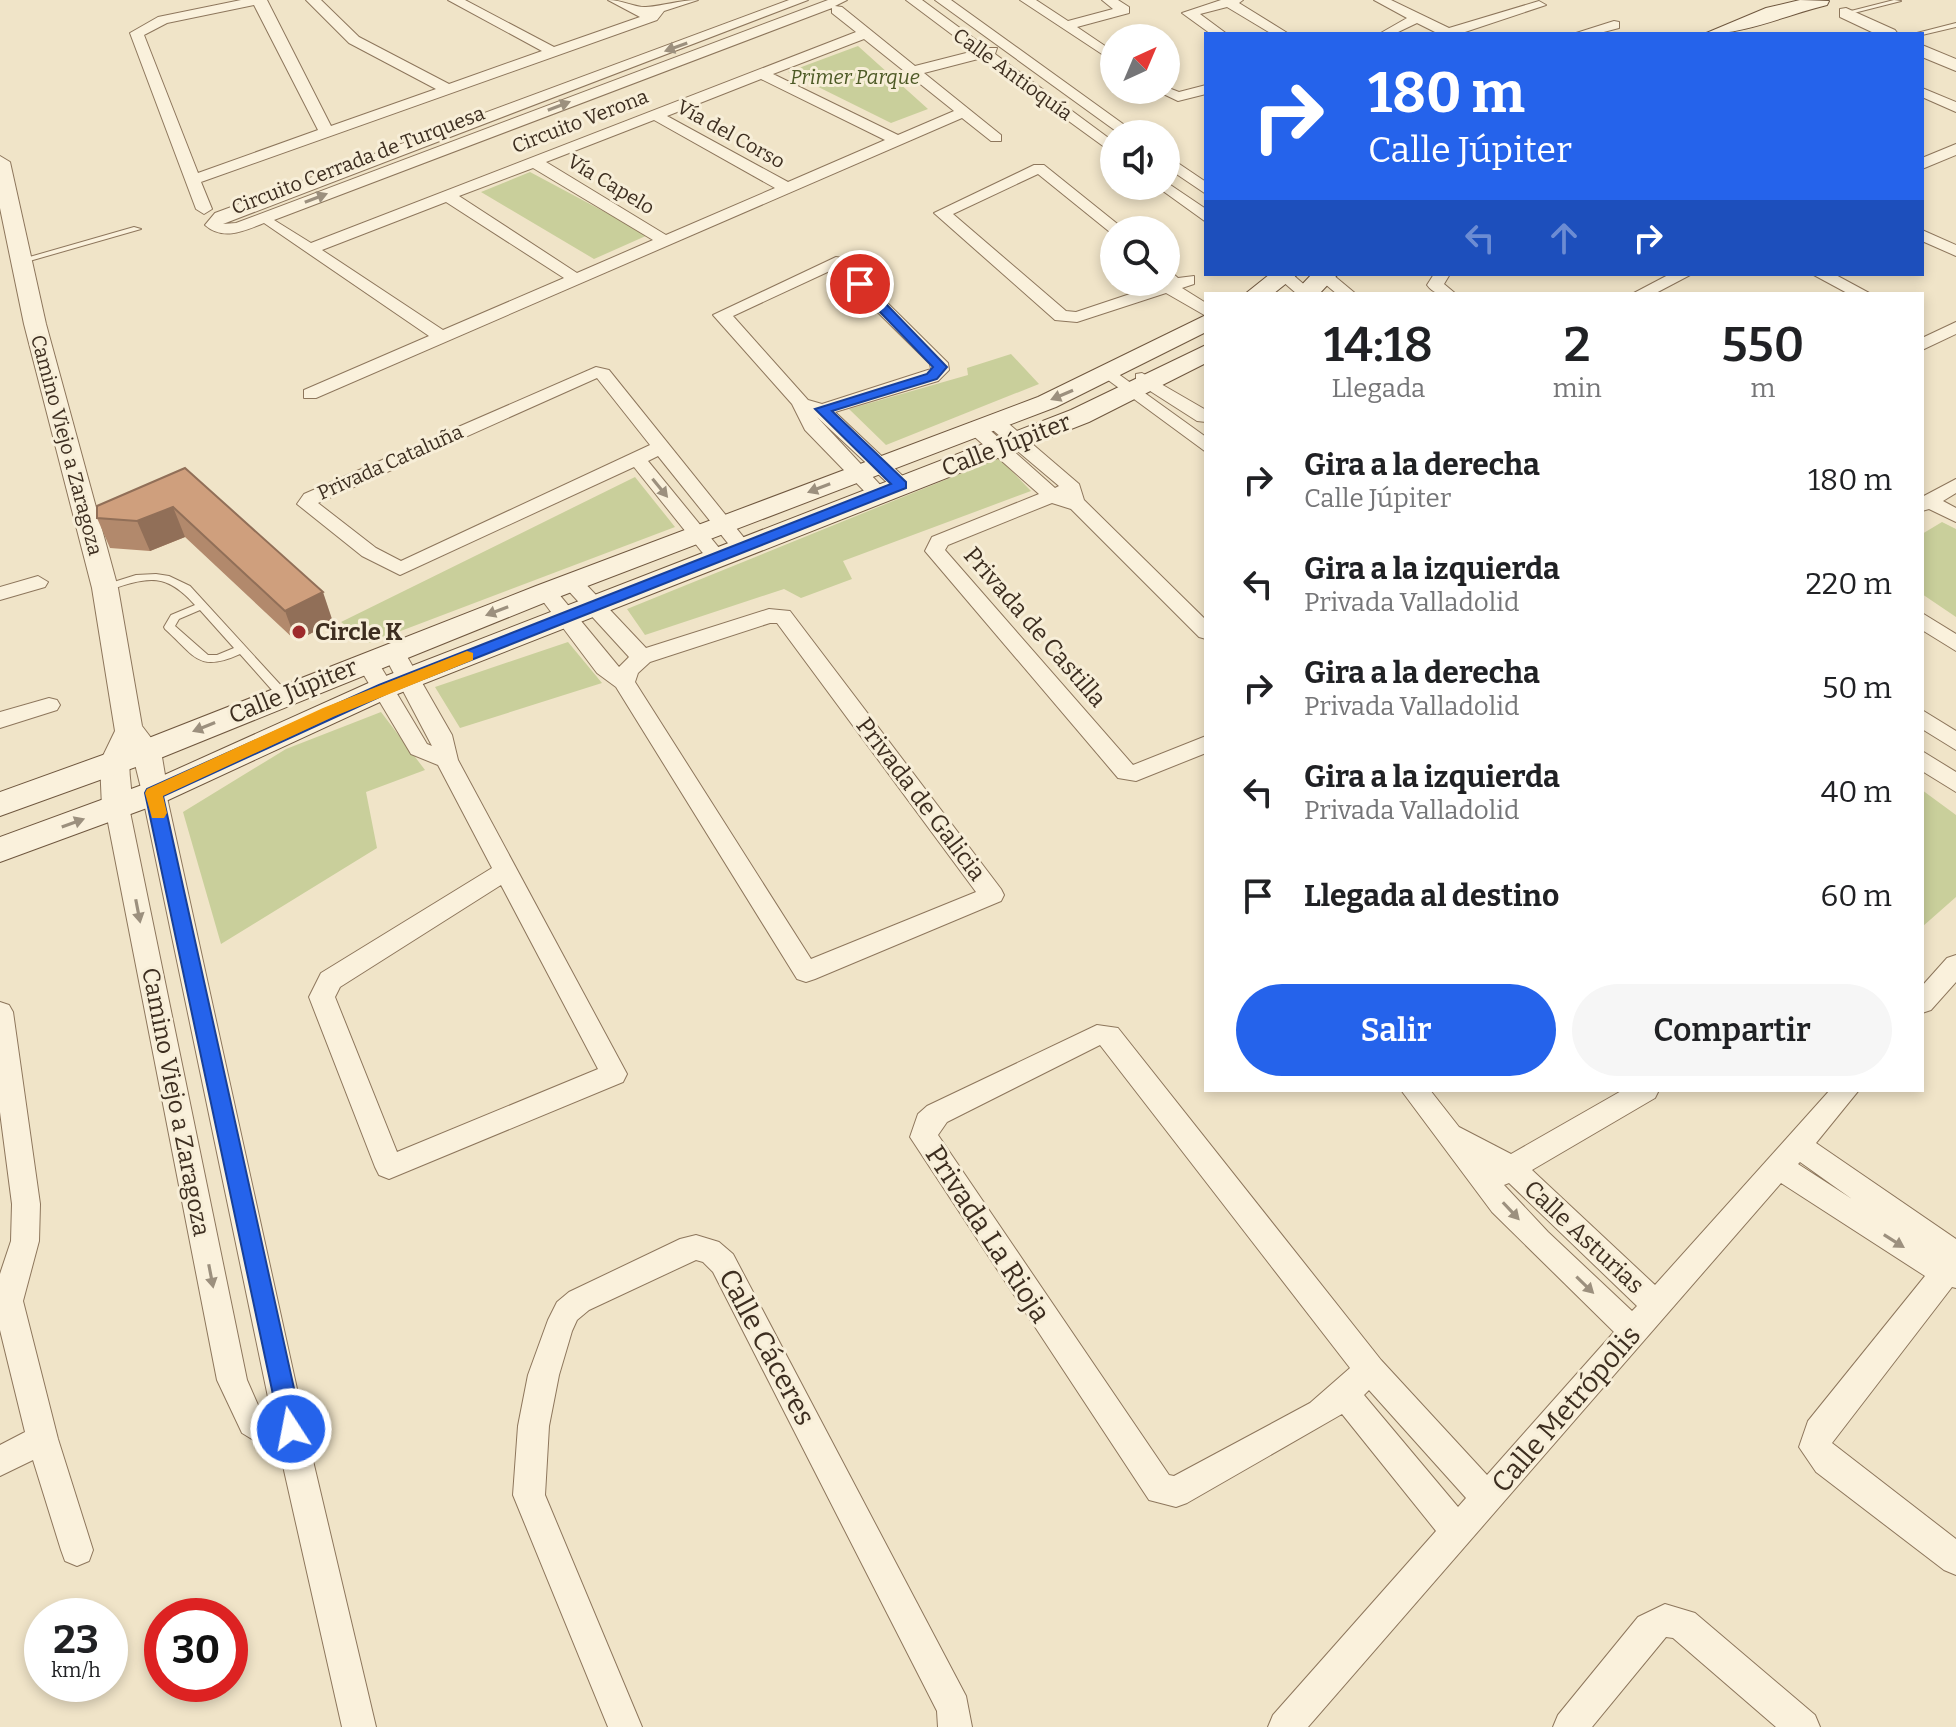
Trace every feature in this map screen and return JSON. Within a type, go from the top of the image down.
[{"type":"main road","points":[[1719,32],[1773,12],[1819,0],[1846,13]]},
{"type":"main road","points":[[1764,32],[1796,21],[1846,13]]},
{"type":"main road","points":[[1260,292],[1283,276]]},
{"type":"main road","points":[[1308,292],[1323,276]]},
{"type":"main road","name":"Calle Júpiter","points":[[1130,379],[1204,324]]},
{"type":"main road","name":"Calle Júpiter","points":[[0,804],[114,762],[138,740],[283,695],[710,529],[879,479],[1130,379],[1204,354]]},
{"type":"main road","name":"Calle Júpiter","points":[[0,850],[154,793],[397,684],[730,553],[879,479]]},
{"type":"street","points":[[204,209],[138,29],[163,20],[259,0],[326,131]]},
{"type":"street","points":[[313,0],[354,40],[438,89]]},
{"type":"street","points":[[455,0],[548,49]]},
{"type":"street","points":[[615,0],[651,14]]},
{"type":"street","points":[[195,179],[548,49],[691,0]]},
{"type":"street","name":"Circuito Cerrada de Turquesa","points":[[801,0],[221,216],[213,225],[224,230],[240,227],[730,42],[839,5]]},
{"type":"street","name":"Calle Antioquía","points":[[913,0],[1100,138]]},
{"type":"street","name":"Calle Antioquía","points":[[942,0],[1110,120]]},
{"type":"street","points":[[1027,0],[1100,48]]},
{"type":"street","points":[[1067,26],[1124,10],[1109,0]]},
{"type":"street","points":[[1381,0],[1437,29]]},
{"type":"street","points":[[1420,32],[1437,29],[1457,31],[1539,5],[1532,0]]},
{"type":"street","points":[[1217,32],[1189,13],[1232,1],[1279,32]]},
{"type":"street","points":[[839,5],[866,33],[996,138]]},
{"type":"street","points":[[1846,13],[1885,32]]},
{"type":"street","points":[[1384,32],[1415,19]]},
{"type":"street","points":[[1588,32],[1614,25]]},
{"type":"street","points":[[713,33],[730,42]]},
{"type":"street","name":"Circuito Verona","points":[[310,249],[866,33]]},
{"type":"street","points":[[908,67],[1002,43]]},
{"type":"street","points":[[1924,51],[1956,66]]},
{"type":"street","points":[[762,74],[898,141]]},
{"type":"street","points":[[1180,96],[1204,90]]},
{"type":"street","points":[[1924,93],[1956,108]]},
{"type":"street","points":[[1067,113],[1092,107]]},
{"type":"street","points":[[310,394],[964,112]]},
{"type":"street","name":"Vía del Corso","points":[[655,115],[787,188]]},
{"type":"street","points":[[1924,163],[1956,149]]},
{"type":"street","name":"Camino Viejo a Zaragoza","points":[[0,162],[35,324],[95,522],[105,588],[138,740],[154,793],[294,1448],[359,1727]]},
{"type":"street","name":"Vía Capelo","points":[[535,162],[665,241]]},
{"type":"street","points":[[1100,216],[1039,168],[942,213],[1061,316],[1077,317],[1129,296]]},
{"type":"street","points":[[1180,170],[1204,188]]},
{"type":"street","points":[[448,196],[576,279]]},
{"type":"street","points":[[1180,198],[1204,216]]},
{"type":"street","points":[[272,224],[443,338]]},
{"type":"street","points":[[1924,236],[1956,251]]},
{"type":"street","points":[[809,408],[932,377],[940,367],[836,262],[722,315],[809,408],[879,479]]},
{"type":"street","points":[[1285,276],[1304,292]]},
{"type":"street","points":[[1325,276],[1345,292]]},
{"type":"street","points":[[1441,276],[1435,285],[1445,292]]},
{"type":"street","points":[[1644,292],[1680,276]]},
{"type":"street","points":[[1824,276],[1859,292]]},
{"type":"street","points":[[1180,281],[1204,292]]},
{"type":"street","points":[[1180,285],[1204,309]]},
{"type":"street","points":[[1924,323],[1950,330]]},
{"type":"street","points":[[1924,344],[1950,330]]},
{"type":"street","name":"Privada Cataluña","points":[[662,447],[400,569],[369,552],[307,504],[325,491],[596,372],[603,374],[662,447],[710,529]]},
{"type":"street","points":[[1130,379],[1204,416]]},
{"type":"street","points":[[1130,379],[1204,444]]},
{"type":"street","points":[[1190,431],[1204,418]]},
{"type":"street","points":[[997,434],[1067,496],[1204,630]]},
{"type":"street","name":"Privada Cataluña","points":[[636,458],[710,529],[730,553]]},
{"type":"street","points":[[1925,503],[1956,485]]},
{"type":"street","name":"Privada de Castilla","points":[[1067,496],[939,541],[935,551],[1126,772],[1136,773],[1204,745]]},
{"type":"street","points":[[1925,503],[1956,516]]},
{"type":"street","points":[[0,594],[38,582]]},
{"type":"street","name":"Privada de Galicia","points":[[559,587],[581,612],[642,657],[769,616],[787,618],[992,895],[806,972],[624,682],[605,668],[581,612]]},
{"type":"street","points":[[1924,621],[1956,644]]},
{"type":"street","points":[[380,657],[397,684],[419,749],[447,760],[507,870],[614,1074],[389,1167],[322,997],[323,988],[330,980],[507,870]]},
{"type":"street","points":[[624,682],[628,670],[642,657]]},
{"type":"street","points":[[0,720],[49,705]]},
{"type":"street","points":[[1924,719],[1956,742]]},
{"type":"street","points":[[1924,760],[1956,784]]},
{"type":"street","name":"Camino Viejo a Zaragoza","points":[[114,762],[117,807],[232,1380],[246,1416],[262,1435],[294,1448]]},
{"type":"street","points":[[1924,1001],[1956,965]]},
{"type":"street","points":[[0,1012],[26,1204],[25,1241],[4,1288],[42,1439],[77,1550]]},
{"type":"street","name":"Privada La Rioja","points":[[1370,1370],[1321,1413],[1176,1492],[1160,1489],[924,1137],[928,1122],[937,1114],[1097,1035],[1109,1035],[1370,1370],[1487,1498]]},
{"type":"street","name":"Calle Asturias","points":[[1416,1092],[1454,1136],[1485,1183],[1537,1239],[1634,1332]]},
{"type":"street","name":"Calle Asturias","points":[[1485,1183],[1643,1092]]},
{"type":"street","name":"Calle Metrópolis","points":[[1285,1727],[1844,1092]]},
{"type":"street","name":"Calle Asturias","points":[[1454,1136],[1511,1168],[1657,1306]]},
{"type":"street","points":[[1788,1157],[1953,1266],[1819,1431],[1815,1447],[1827,1461],[1956,1559]]},
{"type":"street","name":"Calle Cáceres","points":[[625,1727],[529,1495],[528,1458],[537,1405],[567,1311],[579,1301],[690,1248],[700,1247],[710,1250],[723,1263],[954,1708],[955,1727]]},
{"type":"street","points":[[1345,1394],[1457,1531]]},
{"type":"street","points":[[0,1461],[42,1439]]},
{"type":"street","points":[[1401,1465],[1433,1439]]},
{"type":"street","points":[[1570,1727],[1650,1629],[1657,1622],[1670,1619],[1683,1625],[1803,1727]]},
{"type":"lane","points":[[1846,13],[1898,1]]},
{"type":"lane","points":[[1924,33],[1956,25]]},
{"type":"lane","points":[[1939,30],[1956,38]]},
{"type":"lane","points":[[23,260],[137,229]]},
{"type":"lane","points":[[105,588],[138,576],[173,579],[283,695]]},
{"type":"lane","points":[[201,606],[175,617],[169,627],[205,659],[219,659],[241,649]]},
{"type":"green space","name":"Primer Parque","points":[[858,46],[928,109],[891,123],[788,72]]},
{"type":"green space","points":[[530,172],[648,235],[594,259],[481,192]]},
{"type":"green space","points":[[1011,354],[1039,384],[886,445],[849,409],[968,375],[967,368]]},
{"type":"green space","points":[[999,458],[1031,491],[843,561],[852,579],[801,598],[784,589],[645,635],[627,609]]},
{"type":"green space","points":[[635,477],[675,527],[369,643],[341,622]]},
{"type":"green space","points":[[1942,522],[1956,529],[1956,617],[1924,595],[1924,533]]},
{"type":"green space","points":[[568,642],[602,683],[460,728],[435,687]]},
{"type":"green space","points":[[381,712],[425,770],[366,792],[377,848],[221,944],[183,812],[286,749]]},
{"type":"green space","points":[[1924,791],[1956,815],[1956,897],[1924,925]]},
{"type":"building","points":[[185,468],[323,592],[285,611],[173,507],[137,521],[97,518],[97,506]]},
{"type":"slow traffic","points":[[158,813],[154,793],[384,688],[467,657]]},
{"type":"place","name":"Circle K","points":[[299,632]]},
{"type":"route","points":[[291,1429],[154,793],[384,688],[901,485],[822,409],[932,377],[940,370],[939,363],[860,284]]}]
